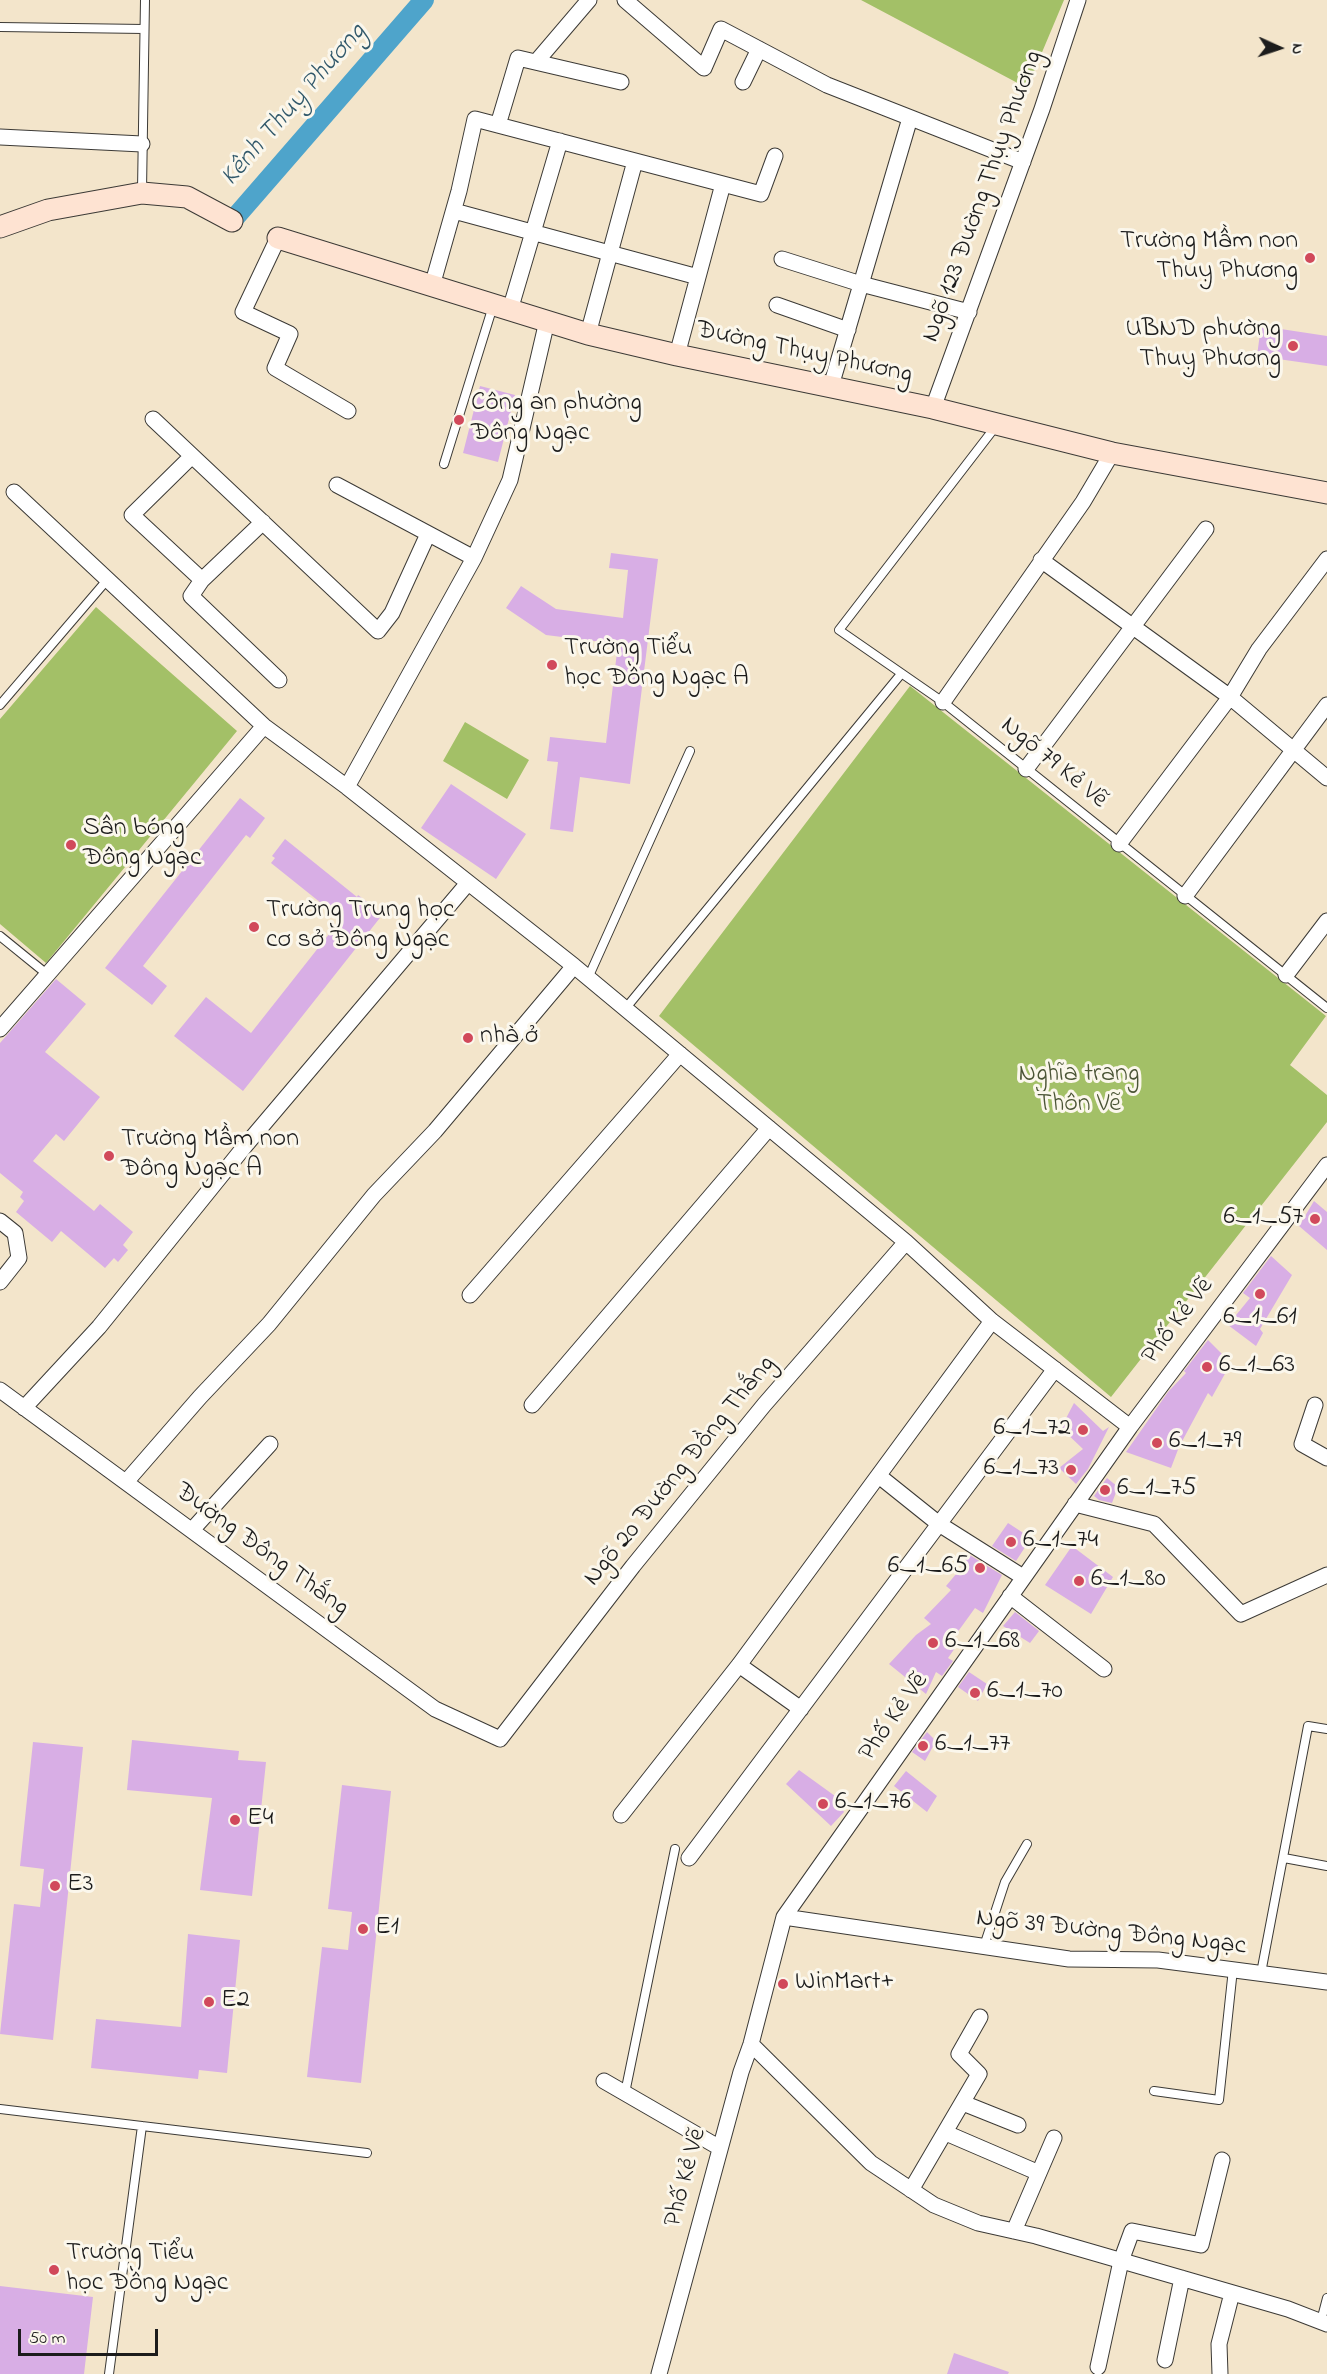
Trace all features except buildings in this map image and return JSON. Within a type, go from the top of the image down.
[{"type":"main road","points":[[0,227],[48,210],[142,193],[187,197],[232,221]]},
{"type":"main road","name":"Đường Thụy Phương","points":[[278,238],[588,334],[676,355],[933,408],[1112,453],[1327,493]]},
{"type":"street","points":[[536,62],[589,0]]},
{"type":"street","points":[[625,0],[704,68],[722,30],[827,85],[1023,162]]},
{"type":"street","name":"Ngõ 123 Đường Thụy Phương","points":[[933,408],[1023,162],[1078,0]]},
{"type":"street","points":[[744,82],[759,49]]},
{"type":"street","points":[[498,125],[518,58],[621,82]]},
{"type":"street","points":[[831,386],[910,118]]},
{"type":"street","points":[[432,286],[454,212],[475,119],[761,194],[775,156]]},
{"type":"street","points":[[0,137],[142,144]]},
{"type":"street","points":[[502,307],[533,233],[560,141]]},
{"type":"street","points":[[588,334],[635,161]]},
{"type":"street","points":[[676,355],[723,184]]},
{"type":"street","points":[[454,212],[698,277]]},
{"type":"street","points":[[278,238],[243,312],[290,334],[275,368],[348,411]]},
{"type":"street","points":[[782,259],[861,284],[969,312]]},
{"type":"street","points":[[777,305],[848,330]]},
{"type":"street","points":[[347,787],[474,558],[510,480],[547,321]]},
{"type":"street","points":[[153,419],[378,631],[392,613],[428,534]]},
{"type":"street","points":[[943,702],[1083,502],[1112,453]]},
{"type":"street","points":[[192,456],[132,514],[202,580]]},
{"type":"street","points":[[338,485],[474,558]]},
{"type":"street","points":[[14,492],[264,726],[347,787],[574,966],[906,1242],[992,1321],[1130,1427]]},
{"type":"street","points":[[263,522],[202,580],[191,596],[279,680]]},
{"type":"street","points":[[1026,769],[1206,529]]},
{"type":"street","points":[[1119,844],[1230,697],[1260,649],[1327,559]]},
{"type":"street","points":[[1041,560],[1230,697],[1327,778]]},
{"type":"street","points":[[1185,896],[1292,749],[1327,705]]},
{"type":"street","points":[[0,1029],[264,726]]},
{"type":"street","points":[[24,1408],[99,1327],[245,1146],[468,883]]},
{"type":"street","points":[[1286,975],[1327,921]]},
{"type":"street","points":[[126,1482],[200,1397],[269,1324],[374,1195],[435,1131],[574,966]]},
{"type":"street","points":[[470,1295],[680,1054]]},
{"type":"street","points":[[532,1405],[769,1128]]},
{"type":"street","name":"Phố Kẻ Vẽ","points":[[659,2374],[784,1917],[1130,1427],[1327,1165]]},
{"type":"street","points":[[0,1221],[15,1233],[19,1258],[0,1282]]},
{"type":"street","name":"Ngõ 20 Đường Đồng Thắng","points":[[500,1739],[633,1566],[764,1405],[906,1242]]},
{"type":"street","points":[[621,1815],[739,1665],[992,1321]]},
{"type":"street","points":[[689,1858],[1055,1369]]},
{"type":"street","name":"Đường Đông Thắng","points":[[0,1390],[435,1708],[500,1739]]},
{"type":"street","points":[[1315,1405],[1302,1444],[1327,1458]]},
{"type":"street","points":[[192,1530],[270,1444]]},
{"type":"street","points":[[879,1476],[939,1524],[1023,1577]]},
{"type":"street","points":[[1075,1504],[1154,1524],[1240,1614],[1327,1575]]},
{"type":"street","points":[[1010,1596],[1104,1669]]},
{"type":"street","points":[[739,1665],[801,1708]]},
{"type":"street","name":"Ngõ 39 Đường Đông Ngạc","points":[[784,1917],[1069,1959],[1158,1960],[1327,1982]]},
{"type":"street","points":[[911,2190],[979,2074],[959,2054],[980,2017]]},
{"type":"street","points":[[751,2044],[871,2163],[934,2205],[978,2223],[1182,2278],[1324,2322]]},
{"type":"street","points":[[604,2081],[720,2148]]},
{"type":"street","points":[[963,2103],[1018,2125]]},
{"type":"street","points":[[946,2133],[1039,2173]]},
{"type":"street","points":[[1014,2231],[1054,2138]]},
{"type":"street","points":[[1098,2367],[1121,2261],[1132,2231],[1201,2245],[1222,2160]]},
{"type":"street","points":[[1165,2360],[1182,2278]]},
{"type":"street","points":[[1220,2374],[1219,2343],[1232,2293]]},
{"type":"lane","points":[[142,193],[145,0]]},
{"type":"lane","points":[[0,27],[144,30]]},
{"type":"lane","points":[[444,464],[502,307]]},
{"type":"lane","name":"Ngõ 79 Kẻ Vẽ","points":[[997,425],[839,630],[943,702],[1327,1008]]},
{"type":"lane","points":[[0,705],[107,580]]},
{"type":"lane","points":[[625,1009],[901,674]]},
{"type":"lane","points":[[588,978],[690,751]]},
{"type":"lane","points":[[0,936],[48,975]]},
{"type":"lane","points":[[1261,1973],[1308,1726],[1327,1729]]},
{"type":"lane","points":[[984,1946],[1005,1882],[1027,1844]]},
{"type":"lane","points":[[625,2093],[675,1849]]},
{"type":"lane","points":[[1284,1858],[1327,1866]]},
{"type":"lane","points":[[1154,2091],[1219,2100],[1233,1969]]},
{"type":"lane","points":[[0,2109],[367,2153]]},
{"type":"lane","points":[[109,2374],[142,2126]]},
{"type":"lane","points":[[1324,2322],[1327,2298]]},
{"type":"green space","points":[[861,0],[1064,0],[1027,88]]},
{"type":"green space","name":"Sân bóng Đông Ngạc","points":[[96,607],[237,731],[46,963],[0,924],[0,719]]},
{"type":"green space","name":"Nghĩa trang Thôn Vẽ","points":[[910,686],[1326,1016],[1290,1065],[1327,1095],[1327,1122],[1111,1397],[659,1016]]},
{"type":"green space","points":[[465,722],[529,760],[507,799],[443,761]]},
{"type":"waterway","name":"Kênh Thuỵ Phương","points":[[232,221],[424,0]]},
{"type":"place","name":"Trường Mầm non Thuỵ Phương","points":[[1310,258]]},
{"type":"place","name":"UBND phường Thuỵ Phương","points":[[1293,346]]},
{"type":"place","name":"Công an phường Đông Ngạc","points":[[459,420]]},
{"type":"place","name":"Trường Tiểu học Đông Ngạc A","points":[[552,665]]},
{"type":"place","name":"Sân bóng Đông Ngạc","points":[[71,845]]},
{"type":"place","name":"Trường Trung học cơ sở Đông Ngạc","points":[[254,927]]},
{"type":"place","name":"nhà ở","points":[[468,1038]]},
{"type":"place","name":"Trường Mầm non Đông Ngạc A","points":[[109,1156]]},
{"type":"place","name":"6_1_57","points":[[1315,1219]]},
{"type":"place","name":"6_1_61","points":[[1260,1294]]},
{"type":"place","name":"6_1_63","points":[[1207,1367]]},
{"type":"place","name":"6_1_72","points":[[1083,1430]]},
{"type":"place","name":"6_1_79","points":[[1157,1443]]},
{"type":"place","name":"6_1_73","points":[[1071,1470]]},
{"type":"place","name":"6_1_75","points":[[1105,1490]]},
{"type":"place","name":"6_1_74","points":[[1011,1542]]},
{"type":"place","name":"6_1_65","points":[[980,1568]]},
{"type":"place","name":"6_1_80","points":[[1079,1581]]},
{"type":"place","name":"6_1_68","points":[[933,1643]]},
{"type":"place","name":"6_1_70","points":[[975,1693]]},
{"type":"place","name":"6_1_77","points":[[923,1746]]},
{"type":"place","name":"6_1_76","points":[[823,1804]]},
{"type":"place","name":"E4","points":[[235,1820]]},
{"type":"place","name":"E3","points":[[55,1886]]},
{"type":"place","name":"E1","points":[[363,1929]]},
{"type":"place","name":"WinMart+","points":[[783,1984]]},
{"type":"place","name":"E2","points":[[209,2002]]},
{"type":"place","name":"Trường Tiểu học Đông Ngạc","points":[[54,2270]]}]
